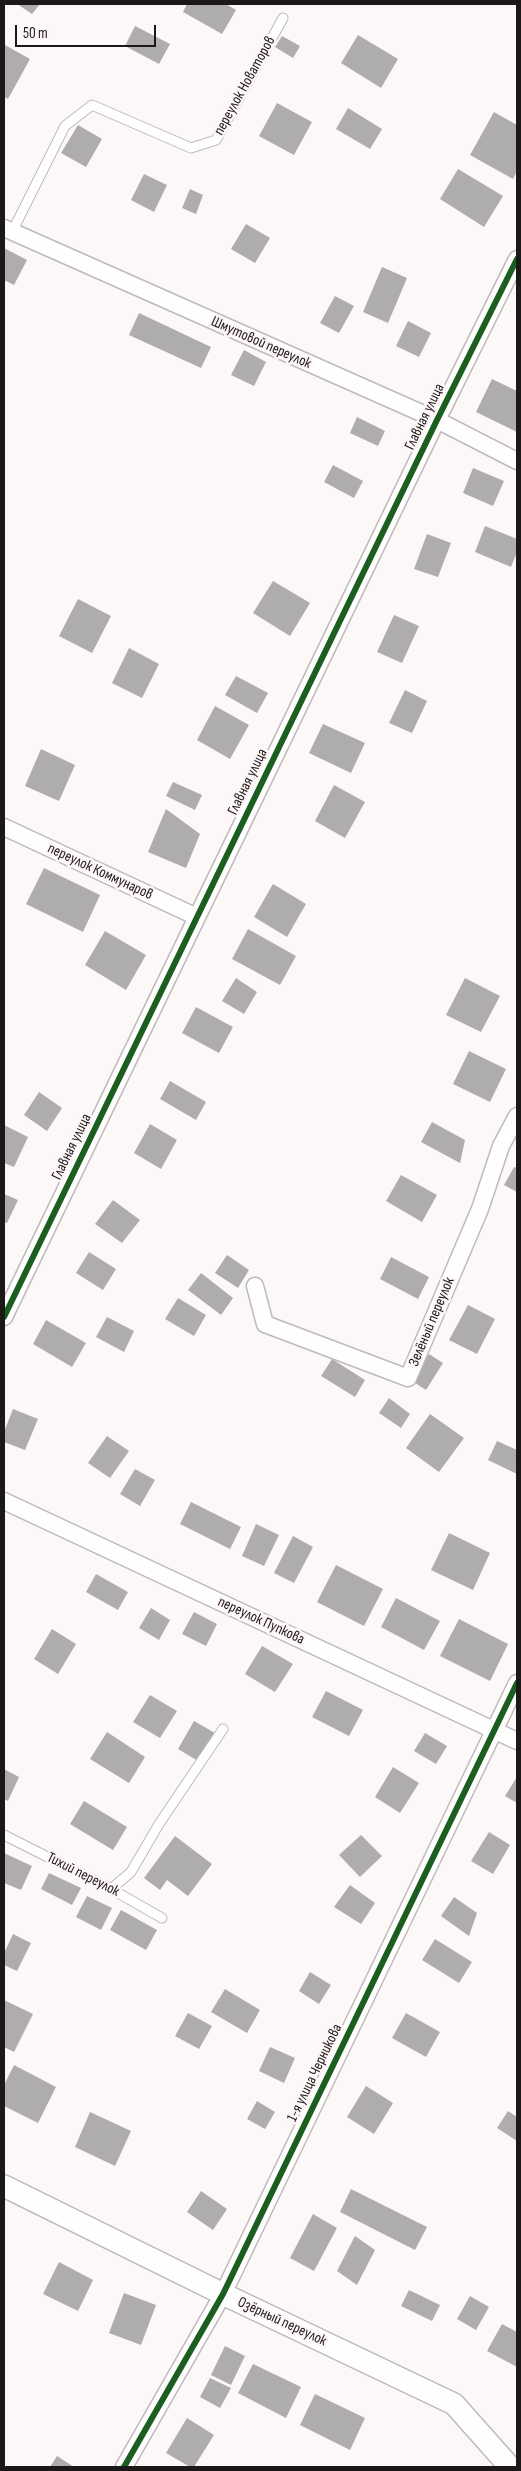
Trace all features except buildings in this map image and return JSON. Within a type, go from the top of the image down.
[{"type":"street","name":"Шмутовой переулок","points":[[8,230],[437,420],[517,461]]},
{"type":"street","name":"Главная улица","points":[[4,1317],[437,420],[517,259]]},
{"type":"street","name":"переулок Коммунаров","points":[[4,827],[197,917]]},
{"type":"street","name":"Зелёный переулок","points":[[255,1286],[265,1324],[408,1378],[480,1209],[501,1146],[517,1116]]},
{"type":"street","name":"переулок Пупкова","points":[[4,1501],[517,1741]]},
{"type":"street","name":"1-я улица Черникова","points":[[124,2467],[223,2294],[517,1683]]},
{"type":"street","name":"Озёрный переулок","points":[[4,2186],[223,2294],[454,2404],[510,2467]]},
{"type":"lane","name":"переулок Новаторов","points":[[8,230],[65,126],[92,105],[191,148],[216,140],[283,18]]},
{"type":"lane","points":[[111,1889],[131,1872],[159,1824],[223,1729]]},
{"type":"lane","name":"Тихий переулок","points":[[4,1835],[111,1889],[162,1918]]},
{"type":"cycle path","points":[[4,1317],[437,420],[517,259]]},
{"type":"cycle path","points":[[124,2467],[223,2294],[517,1683]]}]
